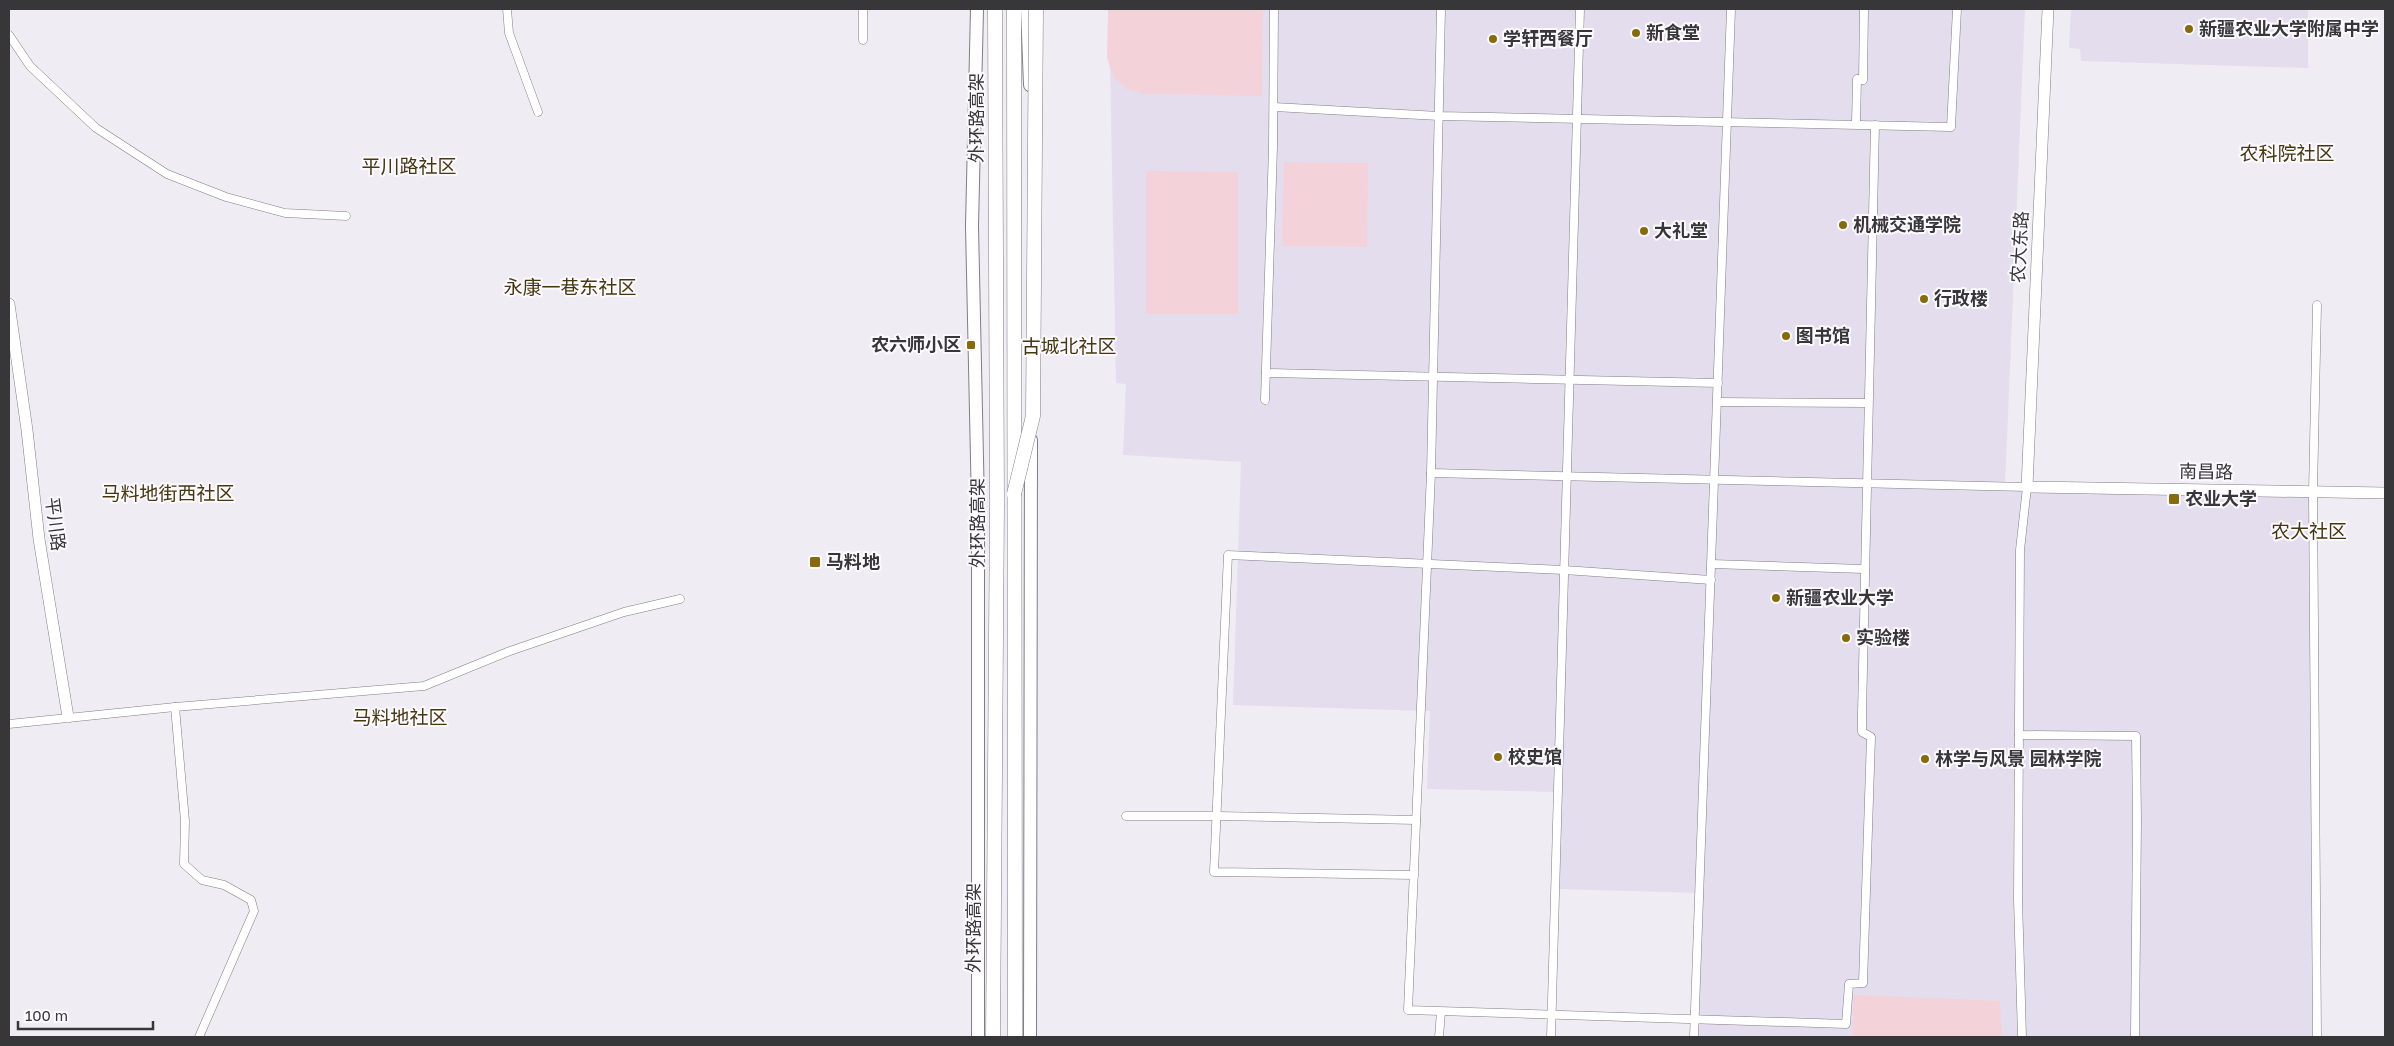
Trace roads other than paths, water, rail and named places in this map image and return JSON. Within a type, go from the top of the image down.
[{"type":"highway","name":"外环路高架","points":[[993,1037],[997,505],[995,9]]},
{"type":"highway","name":"外环路高架","points":[[1014,9],[1015,1037]]},
{"type":"highway","points":[[1014,494],[1032,416],[1036,9]]},
{"type":"main road","points":[[977,9],[972,226],[978,506],[978,1037]]},
{"type":"main road","points":[[1027,9],[1027,48],[1035,148],[1030,491],[1030,1037]]},
{"type":"street","points":[[507,9],[510,33],[538,112]]},
{"type":"street","points":[[863,9],[863,40]]},
{"type":"street","points":[[1265,400],[1274,107],[1274,9]]},
{"type":"street","points":[[1440,9],[1431,473],[1408,1010],[1846,1024],[1849,984],[1863,983],[1870,737],[1862,732],[1864,569],[1875,125]]},
{"type":"street","points":[[1551,1037],[1580,9]]},
{"type":"street","points":[[1694,1037],[1718,402],[1730,9]]},
{"type":"street","points":[[1856,124],[1857,79],[1863,80],[1864,9]]},
{"type":"street","points":[[1274,107],[1438,116],[1951,127],[1957,9]]},
{"type":"street","name":"农大东路","points":[[2027,487],[2048,9]]},
{"type":"street","points":[[9,34],[30,66],[96,128],[167,174],[226,197],[285,213],[346,216]]},
{"type":"street","name":"平川路","points":[[9,304],[27,430],[39,540],[68,717]]},
{"type":"street","points":[[2317,304],[2313,491],[2318,1037]]},
{"type":"street","points":[[1266,373],[1718,383]]},
{"type":"street","points":[[1718,402],[1868,403]]},
{"type":"street","points":[[1431,473],[2027,487],[2020,550],[2018,899],[2022,1037]]},
{"type":"street","name":"南昌路","points":[[2027,487],[2385,493]]},
{"type":"street","points":[[1414,875],[1214,872],[1228,555],[1564,570],[1711,580]]},
{"type":"street","points":[[1712,564],[1864,569]]},
{"type":"street","points":[[9,724],[175,707],[424,686],[510,651],[624,612],[680,599]]},
{"type":"street","points":[[175,707],[185,821],[184,864],[202,880],[224,885],[250,900],[254,911],[200,1037]]},
{"type":"street","points":[[2019,735],[2136,736],[2135,1037]]},
{"type":"street","points":[[1126,816],[1416,820]]},
{"type":"street","points":[[1439,1037],[1441,1012]]},
{"type":"place","name":"新疆农业大学附属中学","points":[[2189,29]]},
{"type":"place","name":"新食堂","points":[[1636,33]]},
{"type":"place","name":"学轩西餐厅","points":[[1493,39]]},
{"type":"place","name":"机械交通学院","points":[[1843,225]]},
{"type":"place","name":"大礼堂","points":[[1644,231]]},
{"type":"place","name":"行政楼","points":[[1924,299]]},
{"type":"place","name":"图书馆","points":[[1786,336]]},
{"type":"place","name":"农六师小区","points":[[971,345]]},
{"type":"place","name":"农业大学","points":[[2174,499]]},
{"type":"place","name":"马料地","points":[[815,562]]},
{"type":"place","name":"新疆农业大学","points":[[1776,598]]},
{"type":"place","name":"实验楼","points":[[1846,638]]},
{"type":"place","name":"校史馆","points":[[1498,757]]},
{"type":"place","name":"林学与风景 园林学院","points":[[1925,759]]},
{"type":"district","name":"农科院社区","points":[[2287,153]]},
{"type":"district","name":"平川路社区","points":[[409,166]]},
{"type":"district","name":"永康一巷东社区","points":[[570,287]]},
{"type":"district","name":"古城北社区","points":[[1069,346]]},
{"type":"district","name":"马料地街西社区","points":[[168,493]]},
{"type":"district","name":"农大社区","points":[[2309,531]]},
{"type":"district","name":"马料地社区","points":[[400,717]]}]
